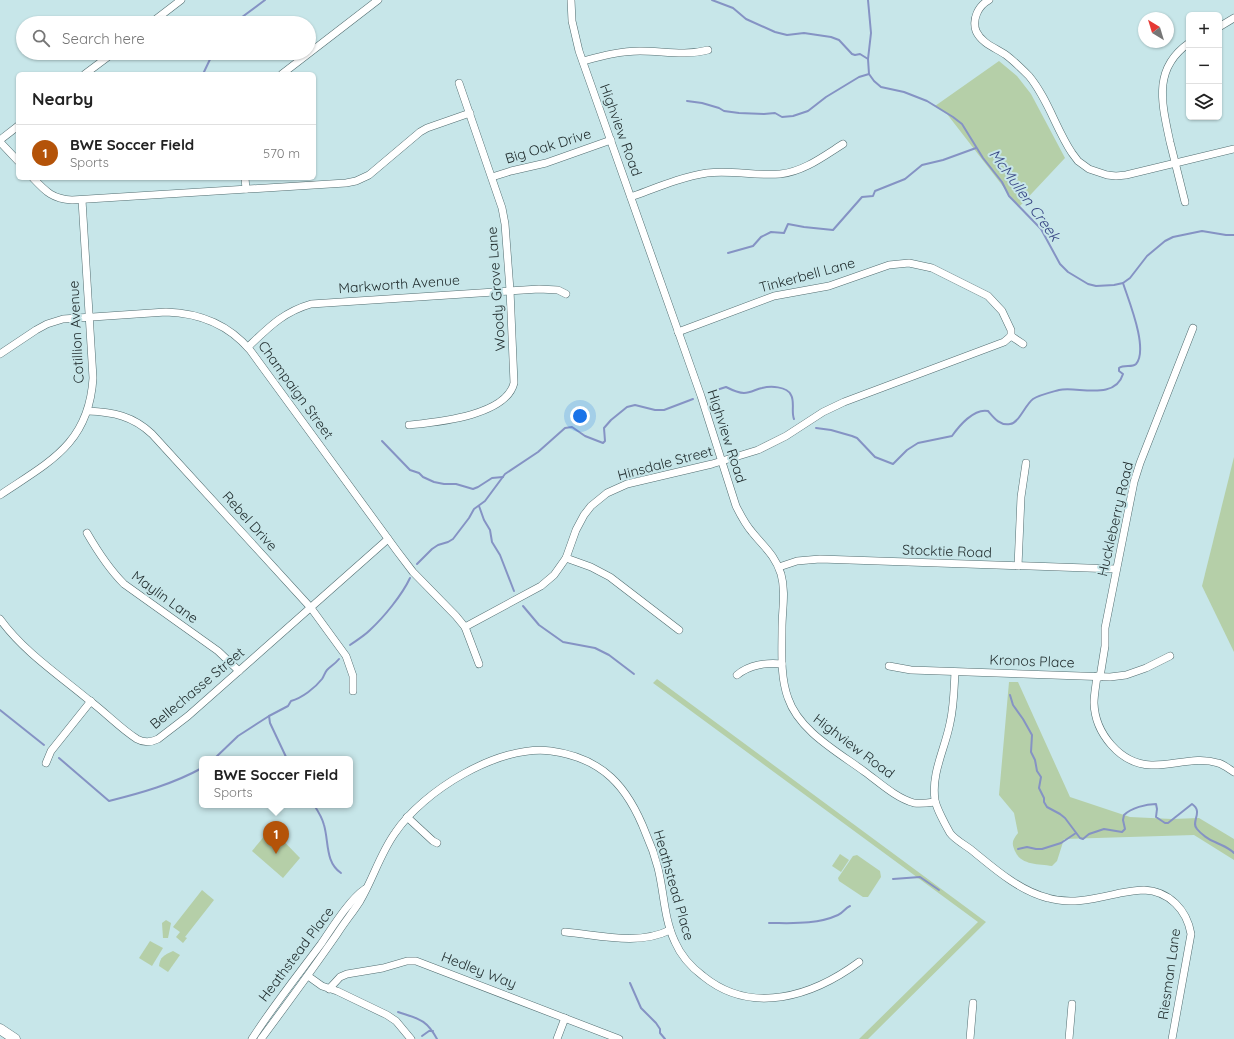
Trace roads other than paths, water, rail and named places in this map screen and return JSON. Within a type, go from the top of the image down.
[{"type":"main road","points":[[0,1029],[15,1039]]},
{"type":"street","points":[[160,16],[181,0]]},
{"type":"street","points":[[316,48],[378,0]]},
{"type":"street","name":"Highview Road","points":[[570,0],[574,36],[678,332],[736,506],[753,534],[771,553],[779,567],[784,597],[782,615],[782,664],[787,697],[798,717],[811,732],[898,795],[914,803],[920,804],[935,802]]},
{"type":"street","points":[[989,0],[983,4],[976,17],[975,26],[977,33],[986,43],[1006,55],[1029,76],[1042,95],[1069,149],[1082,164],[1098,173],[1116,176],[1126,175],[1234,149]]},
{"type":"street","points":[[1222,25],[1234,18]]},
{"type":"street","points":[[1185,202],[1163,110],[1162,83],[1170,63],[1176,54],[1186,46]]},
{"type":"street","points":[[583,61],[612,53],[629,51],[684,54],[698,53],[708,50]]},
{"type":"street","points":[[88,72],[103,60]]},
{"type":"street","points":[[285,72],[300,60]]},
{"type":"street","name":"Woody Grove Lane","points":[[409,426],[447,421],[469,416],[504,400],[513,386],[514,379],[510,290],[505,224],[500,200],[459,83]]},
{"type":"street","points":[[35,180],[43,189],[64,200],[346,183],[356,181],[369,175],[420,132],[427,128],[470,113]]},
{"type":"street","points":[[16,128],[0,141],[16,159]]},
{"type":"street","name":"Big Oak Drive","points":[[492,177],[546,163],[611,140]]},
{"type":"street","points":[[631,197],[672,182],[707,173],[733,172],[766,174],[788,172],[810,164],[843,144]]},
{"type":"street","points":[[245,180],[246,189]]},
{"type":"street","name":"Cotillion Avenue","points":[[0,495],[60,454],[77,434],[88,411],[93,378],[82,200]]},
{"type":"street","name":"Tinkerbell Lane","points":[[678,332],[774,296],[829,286],[889,265],[909,263],[932,268],[988,296],[1002,311],[1011,330],[1010,336]]},
{"type":"street","name":"Markworth Avenue","points":[[248,347],[285,314],[310,304],[510,290],[551,289],[558,290],[566,294]]},
{"type":"street","name":"Champaign Street","points":[[0,354],[36,330],[47,324],[63,319],[166,312],[193,314],[223,326],[248,347],[413,572],[465,627],[480,664]]},
{"type":"street","name":"Huckleberry Road","points":[[1193,328],[1134,482],[1105,628],[1105,646],[1094,703],[1096,719],[1104,737],[1122,754],[1138,762],[1149,765],[1166,765],[1183,761],[1202,760],[1218,763],[1234,772]]},
{"type":"street","points":[[1010,336],[1023,344]]},
{"type":"street","name":"Hinsdale Street","points":[[465,627],[546,583],[554,575],[566,558],[576,530],[584,515],[591,506],[607,493],[627,484],[722,461],[758,450],[823,412],[844,402],[1004,342],[1010,336]]},
{"type":"street","name":"Rebel Drive","points":[[88,411],[122,415],[138,422],[148,430],[311,608],[346,656],[353,676],[353,691]]},
{"type":"street","points":[[1018,566],[1021,497],[1026,462]]},
{"type":"street","name":"Maylin Lane","points":[[87,533],[111,571],[124,584],[218,651],[239,671]]},
{"type":"street","name":"Bellechasse Street","points":[[0,619],[25,648],[137,739],[147,742],[153,741],[158,739],[188,716],[388,539]]},
{"type":"street","points":[[566,558],[591,567],[610,577],[679,630]]},
{"type":"street","name":"Stocktie Road","points":[[779,567],[797,562],[820,559],[1116,570]]},
{"type":"street","name":"Kronos Place","points":[[890,666],[911,670],[955,672],[1126,676],[1170,656]]},
{"type":"street","points":[[736,675],[753,667],[776,663],[782,664]]},
{"type":"street","name":"Riesman Lane","points":[[955,672],[950,723],[935,774],[934,792],[935,802],[951,834],[998,871],[1027,890],[1048,899],[1084,901],[1143,890],[1154,891],[1171,898],[1183,912],[1189,923],[1191,934],[1172,1039]]},
{"type":"street","points":[[46,763],[51,751],[91,701]]},
{"type":"street","name":"Heathstead Place","points":[[261,1039],[308,976],[360,900],[388,844],[407,817],[428,797],[449,783],[480,767],[511,754],[532,750],[570,754],[585,760],[597,766],[622,789],[636,808],[658,865],[670,930],[679,950],[693,969],[721,989],[738,995],[769,999],[796,994],[834,978],[859,962]]},
{"type":"street","points":[[407,817],[434,842],[437,843]]},
{"type":"street","name":"Heathstead Place","points":[[252,1039],[266,1017],[334,925],[358,894],[366,889]]},
{"type":"street","points":[[564,932],[639,939],[651,937],[670,930]]},
{"type":"street","name":"Hedley Way","points":[[329,989],[340,977],[347,974],[416,961],[619,1039]]},
{"type":"street","points":[[308,976],[322,986],[396,1021],[411,1039]]},
{"type":"street","points":[[970,1039],[973,1003]]},
{"type":"street","points":[[1068,1039],[1072,1004]]},
{"type":"street","points":[[557,1039],[565,1018]]},
{"type":"waterway","points":[[243,16],[265,0]]},
{"type":"waterway","points":[[712,0],[733,8],[746,19],[775,32],[787,35],[804,33],[831,37],[839,40],[852,54],[860,54],[868,59]]},
{"type":"waterway","name":"McMullen Creek","points":[[868,0],[871,33],[868,59],[869,74],[874,81],[881,87],[904,92],[927,101],[962,124],[983,158],[1002,182],[1009,196],[1041,229],[1060,264],[1068,272],[1088,284],[1096,286],[1123,283],[1130,278],[1147,256],[1165,241],[1173,237],[1202,231],[1234,235]]},
{"type":"waterway","points":[[204,72],[210,60]]},
{"type":"waterway","points":[[687,101],[702,103],[724,111],[764,114],[775,113],[782,117],[793,116],[808,111],[826,97],[859,77],[869,74]]},
{"type":"waterway","points":[[728,253],[753,246],[761,237],[771,232],[784,233],[788,224],[833,230],[862,197],[873,196],[875,191],[905,179],[922,165],[943,160],[976,148]]},
{"type":"waterway","points":[[816,428],[831,430],[857,438],[875,457],[893,464],[907,450],[918,443],[952,436],[967,419],[977,412],[988,411],[1000,423],[1010,424],[1016,421],[1033,399],[1042,395],[1067,389],[1095,391],[1112,387],[1119,382],[1123,374],[1119,371],[1119,368],[1136,364],[1139,357],[1139,336],[1123,283]]},
{"type":"waterway","points":[[707,393],[726,387],[737,392],[744,393],[765,387],[782,388],[791,395],[794,419]]},
{"type":"waterway","points":[[417,564],[432,549],[453,539],[474,509],[485,501],[505,474],[538,452],[565,428],[572,427],[585,436],[603,443],[605,441],[604,428],[627,407],[635,405],[655,410],[664,410],[693,399]]},
{"type":"waterway","points":[[382,441],[410,470],[419,473],[423,477],[434,482],[456,484],[473,489],[492,478],[503,477]]},
{"type":"waterway","points":[[479,506],[484,520],[490,530],[492,542],[500,555],[514,591]]},
{"type":"waterway","points":[[350,645],[365,634],[381,619],[398,598],[410,578]]},
{"type":"waterway","points":[[523,606],[539,625],[563,642],[595,648],[609,655],[634,674]]},
{"type":"waterway","points":[[217,756],[238,736],[269,716],[288,706],[291,701],[300,698],[312,689],[322,679],[327,670],[339,659]]},
{"type":"waterway","points":[[1010,695],[1013,705],[1032,735],[1031,752],[1035,760],[1037,771],[1041,777],[1039,788],[1044,798],[1044,802],[1047,807],[1065,818],[1080,838],[1083,839],[1089,834],[1104,829],[1122,832],[1125,829],[1123,820],[1124,815],[1139,807],[1156,804],[1156,817],[1165,823],[1168,823],[1192,804],[1197,810],[1195,823],[1197,829],[1208,838],[1234,853]]},
{"type":"waterway","points":[[0,710],[44,745]]},
{"type":"waterway","points":[[269,716],[270,723],[286,756]]},
{"type":"waterway","points":[[59,758],[109,801],[157,788],[199,770]]},
{"type":"waterway","points":[[316,808],[320,814],[326,831],[328,851],[332,863],[341,873]]},
{"type":"waterway","points":[[1018,849],[1027,847],[1042,849],[1061,843],[1076,833]]},
{"type":"waterway","points":[[893,879],[920,877],[939,890]]},
{"type":"waterway","points":[[769,923],[813,922],[838,915],[850,906]]},
{"type":"waterway","points":[[630,983],[641,1008],[656,1023],[660,1029],[660,1033],[665,1039]]},
{"type":"waterway","points":[[398,1012],[421,1021],[429,1027],[437,1039]]},
{"type":"waterway","points":[[422,1036],[429,1031],[433,1031]]},
{"type":"place","name":"BWE Soccer Field","points":[[276,854]]}]
